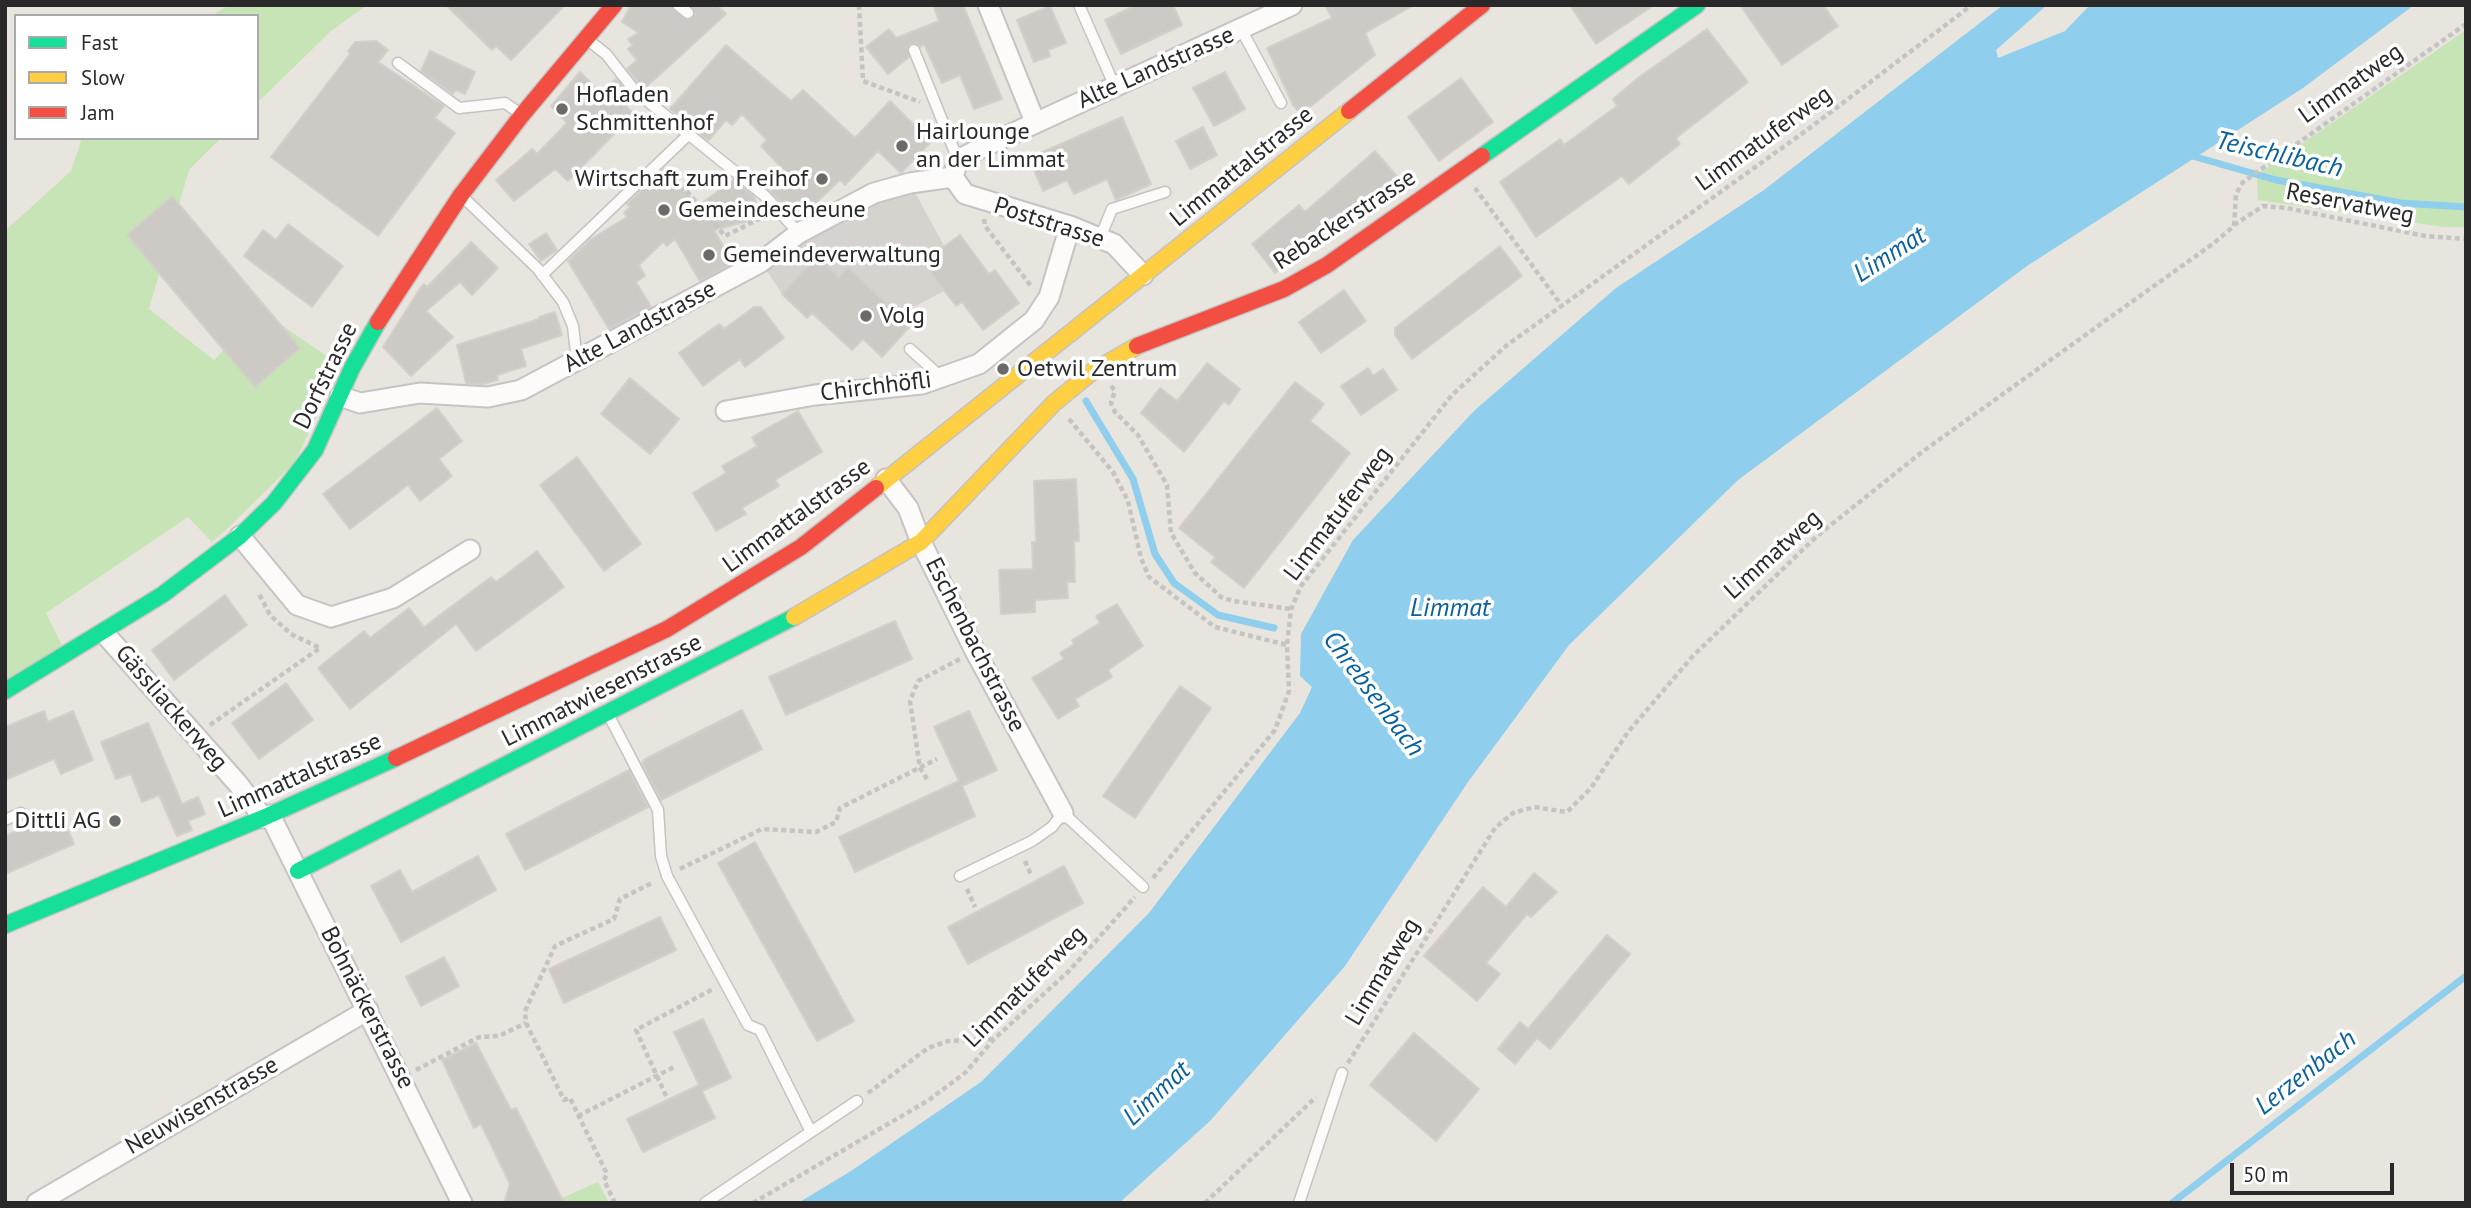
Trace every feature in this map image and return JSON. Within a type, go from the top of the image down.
[{"type":"street","name":"Dorfstrasse","points":[[5,691],[104,633],[162,595],[240,536],[274,503],[315,450],[380,319],[461,195],[522,115],[588,40],[614,5]]},
{"type":"street","points":[[988,5],[1035,122]]},
{"type":"street","name":"Alte Landstrasse","points":[[340,396],[360,403],[420,393],[488,397],[521,390],[761,262],[799,233],[874,193],[955,168],[1035,122],[1292,5]]},
{"type":"street","name":"Limmattalstrasse","points":[[5,925],[266,816],[448,735],[667,629],[801,547],[1482,5]]},
{"type":"street","name":"Rebackerstrasse","points":[[921,541],[1054,403],[1092,372],[1138,346],[1284,289],[1327,265],[1697,5]]},
{"type":"street","name":"Poststrasse","points":[[955,168],[965,194],[1070,226],[1114,244],[1143,275]]},
{"type":"street","name":"Chirchhöfli","points":[[726,411],[814,395],[943,379],[979,364],[1034,320],[1049,297],[1070,226]]},
{"type":"street","name":"Eschenbachstrasse","points":[[886,479],[908,508],[921,541],[975,651],[1063,813]]},
{"type":"street","points":[[240,536],[297,605],[331,617],[393,598],[471,550]]},
{"type":"street","name":"Limmatwiesenstrasse","points":[[298,870],[765,634],[921,541]]},
{"type":"street","name":"Gässliackerweg","points":[[104,633],[266,816]]},
{"type":"street","name":"Bohnäckerstrasse","points":[[266,816],[298,870],[462,1203]]},
{"type":"street","name":"Neuwisenstrasse","points":[[37,1203],[368,1010]]},
{"type":"lane","points":[[678,5],[688,13]]},
{"type":"lane","points":[[1079,5],[1115,87]]},
{"type":"lane","points":[[1241,29],[1282,103]]},
{"type":"lane","points":[[588,40],[606,54],[635,91],[765,196],[799,233]]},
{"type":"lane","points":[[914,50],[937,105],[955,168]]},
{"type":"lane","points":[[398,63],[459,108],[505,103],[522,115]]},
{"type":"lane","points":[[542,275],[688,135]]},
{"type":"lane","points":[[1100,238],[1112,209],[1165,192]]},
{"type":"lane","points":[[461,195],[542,275],[563,302],[573,326],[577,362]]},
{"type":"lane","points":[[910,349],[943,379]]},
{"type":"lane","points":[[608,714],[658,810],[662,856],[667,876],[748,1025],[760,1030],[811,1132]]},
{"type":"lane","points":[[5,820],[21,813]]},
{"type":"lane","points":[[960,876],[1032,841],[1052,827],[1063,813],[1143,887]]},
{"type":"lane","points":[[1299,1203],[1342,1073]]},
{"type":"lane","points":[[705,1203],[857,1101]]},
{"type":"path","points":[[859,5],[863,81],[933,107],[937,105]]},
{"type":"path","name":"Limmatuferweg","points":[[753,1203],[929,1100],[966,1072],[994,1039],[1069,971],[1143,887],[1275,730],[1289,691],[1287,645],[1291,609],[1301,586],[1452,395],[1507,345],[1807,130],[1972,5]]},
{"type":"path","name":"Limmatweg","points":[[1205,1203],[1342,1073],[1494,828],[1513,813],[1534,807],[1567,812],[1591,788],[1629,732],[1692,657],[1817,536],[1922,452],[2214,243],[2234,226],[2236,194],[2242,182],[2466,24]]},
{"type":"path","points":[[660,161],[725,236],[761,218],[758,207]]},
{"type":"path","points":[[1482,197],[1562,306]]},
{"type":"path","name":"Reservatweg","points":[[2234,226],[2263,206],[2287,208],[2425,236],[2466,239]]},
{"type":"path","points":[[985,226],[1034,290]]},
{"type":"path","points":[[1115,391],[1111,403],[1115,412],[1138,435],[1167,485],[1171,533],[1195,573],[1221,597],[1291,609]]},
{"type":"path","points":[[1083,435],[1113,472],[1128,501],[1141,558],[1149,578],[1215,627],[1287,645]]},
{"type":"path","points":[[195,735],[320,648],[291,634],[270,615],[254,584]]},
{"type":"path","points":[[927,779],[920,768],[910,701],[918,681],[975,651]]},
{"type":"path","points":[[615,1203],[604,1180],[607,1174],[570,1098],[564,1100],[527,1023],[525,1010],[555,946],[614,919],[620,899],[762,829],[816,831],[836,822],[840,807],[937,759]]},
{"type":"path","points":[[974,886],[966,889],[975,907]]},
{"type":"path","points":[[666,1096],[636,1030],[726,981]]},
{"type":"path","points":[[402,1077],[480,1038],[499,1036],[527,1023]]},
{"type":"path","points":[[857,1101],[928,1048],[948,1041],[994,1039]]},
{"type":"path","points":[[578,1116],[676,1066]]},
{"type":"green space","points":[[229,5],[367,5],[331,31],[259,101],[259,14],[214,14]]},
{"type":"green space","points":[[2466,30],[2466,227],[2444,227],[2258,200],[2257,175]]},
{"type":"green space","points":[[81,140],[219,140],[189,170],[149,309],[214,360],[261,311],[341,366],[294,463],[231,525],[212,542],[188,517],[46,613],[62,645],[5,690],[5,231],[71,171]]},
{"type":"green space","points":[[598,1182],[609,1203],[564,1203],[562,1198]]},
{"type":"shaded area","points":[[910,183],[944,246],[923,262],[944,291],[899,315],[848,268],[839,277],[817,257],[782,294],[761,262]]},
{"type":"water","name":"Limmat","points":[[2003,5],[2047,5],[1996,50],[1998,58],[2065,31],[2090,5],[2414,5],[2303,88],[2027,266],[1738,480],[1569,645],[1468,782],[1345,966],[1210,1121],[1119,1203],[798,1203],[851,1171],[981,1082],[1149,913],[1300,713],[1312,687],[1300,676],[1301,634],[1353,540],[1475,410],[1616,288],[1764,190]]},
{"type":"building","points":[[446,5],[565,5],[511,60],[496,46],[492,50]]},
{"type":"building","points":[[631,5],[671,5],[688,20],[695,15],[690,5],[717,5],[726,14],[644,89],[627,69],[637,60],[628,49],[633,45],[628,39],[639,33],[622,22]]},
{"type":"building","points":[[933,5],[963,5],[1002,99],[974,109],[960,75],[942,83],[924,44],[921,47],[916,43],[909,45],[909,57],[888,74],[866,47],[889,29],[896,38],[939,21]]},
{"type":"building","points":[[1136,5],[1173,5],[1182,25],[1121,54],[1105,20]]},
{"type":"building","points":[[1325,5],[1414,5],[1365,33],[1375,55],[1301,114],[1293,105],[1267,48],[1332,18]]},
{"type":"building","points":[[1570,5],[1654,5],[1596,44]]},
{"type":"building","points":[[1740,5],[1823,5],[1838,26],[1782,65]]},
{"type":"building","points":[[1050,6],[1066,43],[1048,50],[1050,56],[1034,62],[1017,20]]},
{"type":"building","points":[[1707,29],[1748,82],[1676,138],[1680,144],[1629,184],[1622,176],[1536,237],[1500,182],[1560,139],[1564,145],[1617,106],[1613,99]]},
{"type":"building","points":[[376,41],[388,50],[378,62],[444,106],[435,118],[455,133],[378,236],[271,157],[350,54],[348,51],[355,42]]},
{"type":"building","points":[[726,45],[791,101],[803,90],[855,138],[890,101],[931,142],[901,173],[878,151],[845,185],[840,180],[799,219],[767,188],[784,170],[761,146],[767,140],[742,114],[732,125],[726,120],[708,141],[670,109]]},
{"type":"building","points":[[430,51],[475,72],[465,94],[456,90],[453,94],[421,71]]},
{"type":"building","points":[[580,72],[601,93],[616,79],[633,99],[626,106],[634,114],[568,181],[555,169],[514,201],[496,180],[532,149],[537,154],[567,123],[551,106]]},
{"type":"building","points":[[1225,72],[1245,109],[1214,126],[1193,88]]},
{"type":"building","points":[[1461,78],[1493,122],[1439,161],[1408,117]]},
{"type":"building","points":[[1122,117],[1151,184],[1116,200],[1107,179],[1074,194],[1067,180],[1043,191],[1029,158]]},
{"type":"building","points":[[1203,127],[1217,155],[1190,169],[1176,141]]},
{"type":"building","points":[[1375,151],[1400,180],[1351,221],[1345,214],[1275,273],[1252,244],[1299,205],[1305,212]]},
{"type":"building","points":[[664,169],[698,206],[733,180],[754,196],[760,218],[714,230],[725,249],[721,253],[730,265],[700,281],[675,239],[667,246],[663,242],[639,265],[645,276],[636,282],[651,307],[609,329],[568,261],[591,239],[627,217],[624,213],[630,207],[627,204]]},
{"type":"building","points":[[172,196],[300,348],[255,387],[127,235]]},
{"type":"building","points":[[288,224],[343,266],[312,307],[244,256],[263,230],[276,240]]},
{"type":"building","points":[[546,233],[557,250],[541,261],[529,244]]},
{"type":"building","points":[[960,235],[989,274],[995,270],[1019,303],[983,330],[962,302],[956,306],[923,262]]},
{"type":"building","points":[[471,242],[498,268],[472,295],[460,282],[426,311],[453,337],[411,376],[383,347],[421,287],[424,284],[427,287]]},
{"type":"building","points":[[1500,246],[1522,276],[1412,359],[1395,335],[1395,328]]},
{"type":"building","points":[[817,256],[839,277],[848,267],[910,326],[882,357],[863,339],[852,350],[812,313],[807,318],[782,294]]},
{"type":"building","points":[[1344,290],[1366,321],[1321,353],[1299,322]]},
{"type":"building","points":[[754,307],[761,307],[784,338],[745,367],[740,359],[703,386],[679,353],[719,324],[724,329]]},
{"type":"building","points":[[555,312],[562,335],[521,349],[526,366],[497,375],[498,380],[483,384],[466,383],[457,345]]},
{"type":"building","points":[[1207,363],[1240,389],[1229,405],[1224,401],[1184,452],[1141,413],[1160,388],[1177,401]]},
{"type":"building","points":[[1368,368],[1373,376],[1383,369],[1397,390],[1361,415],[1341,386]]},
{"type":"building","points":[[630,378],[679,419],[650,454],[601,414]]},
{"type":"building","points":[[1295,382],[1324,404],[1310,421],[1350,453],[1244,588],[1211,562],[1215,557],[1179,528]]},
{"type":"building","points":[[437,408],[462,441],[439,459],[452,476],[420,501],[408,485],[350,529],[323,494]]},
{"type":"building","points":[[798,411],[822,452],[775,480],[779,486],[742,508],[746,514],[716,531],[693,493],[726,473],[722,466],[757,446],[752,437]]},
{"type":"building","points":[[577,457],[641,544],[604,571],[540,485]]},
{"type":"building","points":[[1076,479],[1079,541],[1074,541],[1075,582],[1067,582],[1068,598],[1035,600],[1035,612],[1001,614],[999,570],[1033,569],[1032,542],[1036,542],[1034,481]]},
{"type":"building","points":[[537,551],[564,587],[476,651],[456,624],[350,709],[318,668],[364,631],[370,638],[409,608],[424,627],[491,577],[496,582]]},
{"type":"building","points":[[225,595],[247,625],[174,680],[152,650]]},
{"type":"building","points":[[1117,604],[1143,646],[1108,670],[1112,677],[1075,699],[1079,706],[1058,719],[1032,678],[1064,659],[1060,653],[1074,644],[1072,640],[1100,623],[1096,616]]},
{"type":"building","points":[[895,621],[912,659],[786,715],[769,677]]},
{"type":"building","points":[[286,683],[313,720],[259,759],[232,723]]},
{"type":"building","points":[[1180,686],[1211,708],[1135,818],[1103,796]]},
{"type":"building","points":[[742,710],[762,749],[661,800],[642,763],[645,759]]},
{"type":"building","points":[[44,711],[48,722],[73,711],[93,760],[61,774],[54,759],[5,780],[5,727]]},
{"type":"building","points":[[969,711],[997,770],[962,786],[975,816],[855,872],[839,837],[959,781],[934,727]]},
{"type":"building","points":[[148,723],[182,804],[198,797],[205,814],[188,821],[192,830],[177,836],[159,795],[142,802],[131,774],[116,779],[101,742]]},
{"type":"building","points":[[629,770],[648,807],[525,870],[506,834]]},
{"type":"building","points":[[60,812],[74,844],[5,874],[5,836]]},
{"type":"building","points":[[755,842],[854,1021],[817,1041],[718,863]]},
{"type":"building","points":[[478,856],[496,890],[401,942],[371,886],[400,870],[412,892]]},
{"type":"building","points":[[1064,866],[1083,903],[968,964],[948,927]]},
{"type":"building","points":[[1534,873],[1557,892],[1531,917],[1527,914],[1486,963],[1500,974],[1477,1001],[1424,956],[1483,887],[1506,907]]},
{"type":"building","points":[[660,917],[676,950],[564,1003],[549,969]]},
{"type":"building","points":[[1607,935],[1630,954],[1550,1049],[1537,1038],[1515,1064],[1498,1049],[1520,1022],[1528,1029]]},
{"type":"building","points":[[444,957],[459,986],[421,1006],[406,977]]},
{"type":"building","points":[[703,1019],[731,1078],[702,1091],[715,1118],[643,1152],[627,1119],[699,1085],[674,1032]]},
{"type":"building","points":[[1414,1033],[1479,1089],[1436,1141],[1370,1085]]},
{"type":"building","points":[[476,1043],[511,1110],[516,1108],[564,1203],[504,1203],[510,1184],[481,1124],[474,1128],[442,1060]]},
{"type":"waterway","name":"Teischlibach","points":[[2189,155],[2276,180],[2401,203],[2466,207]]},
{"type":"waterway","name":"Chrebsenbach","points":[[1086,401],[1133,479],[1155,554],[1174,583],[1218,615],[1274,628]]},
{"type":"waterway","name":"Lerzenbach","points":[[2172,1203],[2466,976]]},
{"type":"traffic: fast","points":[[1482,156],[1697,5]]},
{"type":"traffic: fast","points":[[5,691],[162,595],[240,536],[274,503],[315,450],[352,368],[378,322]]},
{"type":"traffic: fast","points":[[298,871],[794,617]]},
{"type":"traffic: fast","points":[[5,925],[263,818],[396,758]]},
{"type":"traffic: slow","points":[[876,488],[1349,111]]},
{"type":"traffic: slow","points":[[794,617],[921,542],[1054,403],[1092,372],[1137,346]]},
{"type":"traffic: jam","points":[[378,322],[461,195],[522,115],[614,5]]},
{"type":"traffic: jam","points":[[1349,111],[1482,5]]},
{"type":"traffic: jam","points":[[1137,346],[1284,289],[1327,265],[1482,156]]},
{"type":"traffic: jam","points":[[396,758],[667,629],[801,547],[876,488]]},
{"type":"place","name":"Hofladen Schmittenhof","points":[[562,109]]},
{"type":"place","name":"Hairlounge an der Limmat","points":[[902,146]]},
{"type":"place","name":"Wirtschaft zum Freihof","points":[[822,179]]},
{"type":"place","name":"Gemeindescheune","points":[[664,210]]},
{"type":"place","name":"Gemeindeverwaltung","points":[[709,255]]},
{"type":"place","name":"Volg","points":[[866,316]]},
{"type":"place","name":"Oetwil Zentrum","points":[[1003,369]]},
{"type":"place","name":"Dittli AG","points":[[115,821]]}]
